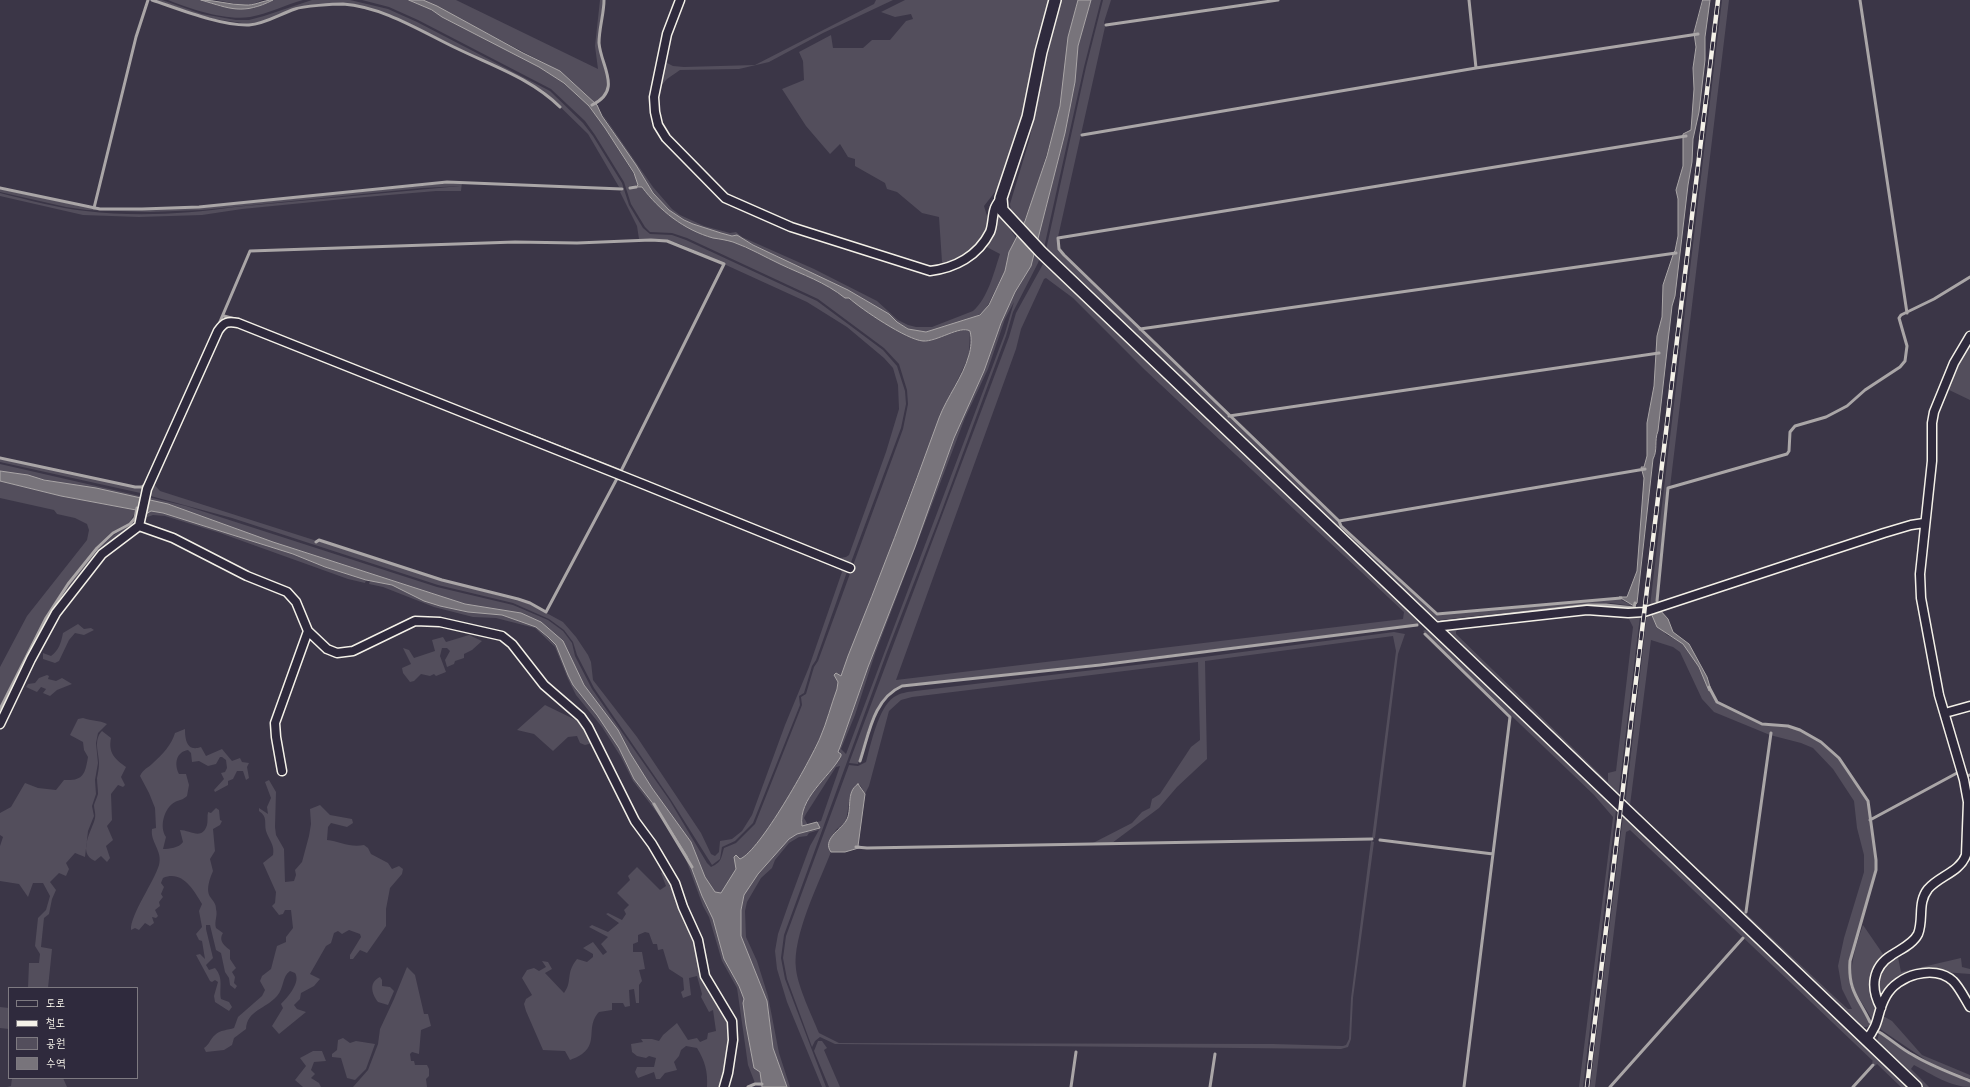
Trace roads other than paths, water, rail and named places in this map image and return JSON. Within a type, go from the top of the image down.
[{"type":"main road","points":[[1055,0],[1041,52],[1028,117],[1001,198],[1002,210],[1041,252],[1916,1087]]},
{"type":"street","points":[[680,0],[667,34],[654,97],[655,112],[658,125],[666,138],[725,198],[791,227],[930,271],[953,266],[974,253],[990,232],[993,222],[994,209],[1001,198]]},
{"type":"street","points":[[0,724],[34,653],[56,613],[102,554],[139,526],[147,489],[218,331],[222,324],[231,322],[645,485],[850,568]]},
{"type":"street","points":[[1881,1008],[1874,990],[1874,978],[1877,969],[1884,961],[1912,942],[1920,927],[1920,909],[1923,896],[1929,888],[1963,863],[1966,855],[1968,802],[1967,780],[1939,695],[1921,598],[1920,574],[1924,523],[1930,482],[1934,412],[1954,363],[1970,336]]},
{"type":"street","points":[[1434,627],[1587,610],[1628,613],[1644,612],[1715,587],[1884,533],[1911,525],[1924,523]]},
{"type":"street","points":[[139,526],[173,538],[247,576],[287,592],[296,602],[308,630],[327,649],[341,654],[353,651],[415,621],[440,622],[502,636],[512,644],[553,695],[581,717],[588,726],[635,820],[652,844],[675,883],[683,907],[698,940],[705,976],[732,1022],[731,1052],[724,1087]]},
{"type":"street","points":[[282,771],[275,723],[308,630]]},
{"type":"street","points":[[1945,713],[1970,706]]},
{"type":"street","points":[[1866,1040],[1876,1027],[1885,996],[1894,984],[1910,977],[1927,973],[1940,974],[1953,982],[1970,1007]]},
{"type":"water","points":[[201,0],[248,5],[273,0],[253,8],[237,9]]},
{"type":"water","points":[[409,0],[423,0],[437,6],[523,53],[560,71],[597,105],[602,116],[636,165],[653,193],[669,210],[684,220],[721,233],[732,236],[737,235],[753,245],[848,290],[889,314],[897,322],[908,329],[926,332],[980,315],[989,305],[1005,271],[1009,252],[1025,221],[1047,156],[1060,106],[1068,37],[1078,0],[1091,0],[1078,46],[1075,82],[1065,133],[1031,266],[1015,292],[1001,323],[984,371],[954,438],[915,547],[868,667],[838,752],[841,756],[809,797],[805,806],[802,816],[802,826],[817,822],[820,828],[797,834],[789,839],[758,874],[744,895],[741,910],[741,936],[767,1001],[773,1048],[787,1087],[762,1087],[760,1072],[754,1068],[746,1025],[743,1003],[744,999],[739,986],[724,959],[713,919],[702,896],[687,856],[658,810],[634,779],[619,748],[597,715],[573,685],[556,645],[536,627],[502,615],[468,612],[440,606],[424,601],[392,585],[366,580],[325,567],[293,554],[163,513],[151,511],[144,515],[136,510],[61,496],[0,481],[0,471],[96,488],[168,504],[273,542],[465,604],[521,613],[541,622],[563,641],[584,685],[618,730],[630,753],[652,788],[691,842],[705,877],[715,892],[721,893],[736,869],[734,857],[736,855],[740,859],[760,840],[796,784],[820,738],[837,689],[838,682],[834,675],[836,673],[841,676],[939,418],[966,363],[971,346],[970,331],[960,330],[929,341],[916,339],[884,323],[849,298],[845,298],[830,287],[814,279],[739,244],[713,238],[692,230],[664,211],[642,187],[636,187],[638,185],[634,173],[605,128],[589,106],[564,83],[539,67],[442,17],[432,10]]},
{"type":"water","points":[[1703,0],[1710,0],[1705,37],[1705,60],[1699,112],[1693,139],[1692,162],[1675,296],[1672,306],[1637,603],[1634,606],[1619,597],[1627,597],[1637,571],[1644,478],[1641,467],[1644,467],[1647,456],[1647,423],[1654,386],[1657,336],[1662,317],[1663,285],[1673,255],[1672,254],[1675,251],[1678,236],[1678,199],[1676,190],[1683,166],[1683,134],[1691,130],[1694,89],[1693,68],[1696,47],[1694,33]]},
{"type":"water","points":[[1659,609],[1668,619],[1673,632],[1689,644],[1707,677],[1711,690],[1709,691],[1699,667],[1683,644],[1657,627],[1651,613]]},
{"type":"water","points":[[858,784],[865,794],[858,846],[862,847],[845,852],[831,852],[829,848],[830,839],[846,821],[849,812],[850,796],[854,787]]},
{"type":"waterway","points":[[94,208],[136,37],[148,0]]},
{"type":"waterway","points":[[152,0],[213,20],[238,25],[261,23],[295,9],[311,6],[343,4],[358,6],[402,21],[512,74],[549,97],[560,107]]},
{"type":"waterway","points":[[592,105],[601,99],[606,92],[608,85],[608,77],[599,43],[604,0]]},
{"type":"waterway","points":[[1106,25],[1278,0]]},
{"type":"waterway","points":[[1469,0],[1476,68]]},
{"type":"waterway","points":[[1860,0],[1907,313]]},
{"type":"waterway","points":[[1082,135],[1476,68],[1698,34]]},
{"type":"waterway","points":[[1621,598],[1437,614],[1341,526],[1339,521],[1064,255],[1059,249],[1058,238],[1686,136]]},
{"type":"waterway","points":[[0,188],[100,209],[199,207],[447,182],[622,189]]},
{"type":"waterway","points":[[630,188],[636,187]]},
{"type":"waterway","points":[[219,324],[250,251],[515,242],[577,243],[651,240],[667,241],[724,264],[621,471],[546,612],[530,603],[518,599],[442,580],[319,540],[316,542]]},
{"type":"waterway","points":[[1140,329],[1676,253]]},
{"type":"waterway","points":[[1657,601],[1668,488],[1787,454],[1789,451],[1790,432],[1795,426],[1826,417],[1847,406],[1865,390],[1900,367],[1905,361],[1907,346],[1899,318],[1901,315],[1934,299],[1970,277]]},
{"type":"waterway","points":[[224,316],[235,319]]},
{"type":"waterway","points":[[1229,416],[1659,353]]},
{"type":"waterway","points":[[527,434],[621,471]]},
{"type":"waterway","points":[[0,458],[135,487],[142,487],[146,484]]},
{"type":"waterway","points":[[1339,521],[1645,469]]},
{"type":"waterway","points":[[0,709],[46,618],[68,584],[97,548],[113,533],[130,524],[135,518],[137,508]]},
{"type":"waterway","points":[[1441,622],[1589,605],[1634,608],[1635,603]]},
{"type":"waterway","points":[[860,761],[878,708],[884,699],[902,686],[1100,665],[1417,625]]},
{"type":"waterway","points":[[1425,634],[1510,717],[1464,1087]]},
{"type":"waterway","points":[[1709,687],[1717,702],[1762,724],[1788,726],[1800,730],[1821,742],[1839,758],[1868,801],[1876,870],[1850,961],[1850,971],[1852,987],[1870,1022]]},
{"type":"waterway","points":[[1746,912],[1771,733]]},
{"type":"waterway","points":[[1965,771],[1967,776],[1970,775]]},
{"type":"waterway","points":[[1870,820],[1957,773]]},
{"type":"waterway","points":[[654,804],[692,867]]},
{"type":"waterway","points":[[856,847],[1372,839]]},
{"type":"waterway","points":[[1380,840],[1493,854]]},
{"type":"waterway","points":[[1610,1087],[1743,938]]},
{"type":"waterway","points":[[1879,1032],[1904,1050],[1920,1059],[1970,1081]]},
{"type":"waterway","points":[[1071,1087],[1076,1052]]},
{"type":"waterway","points":[[1210,1087],[1215,1054]]},
{"type":"waterway","points":[[1853,1087],[1873,1065]]},
{"type":"waterway","points":[[748,1087],[755,1084],[762,1084]]},
{"type":"railway","points":[[1587,1087],[1718,0]]}]
